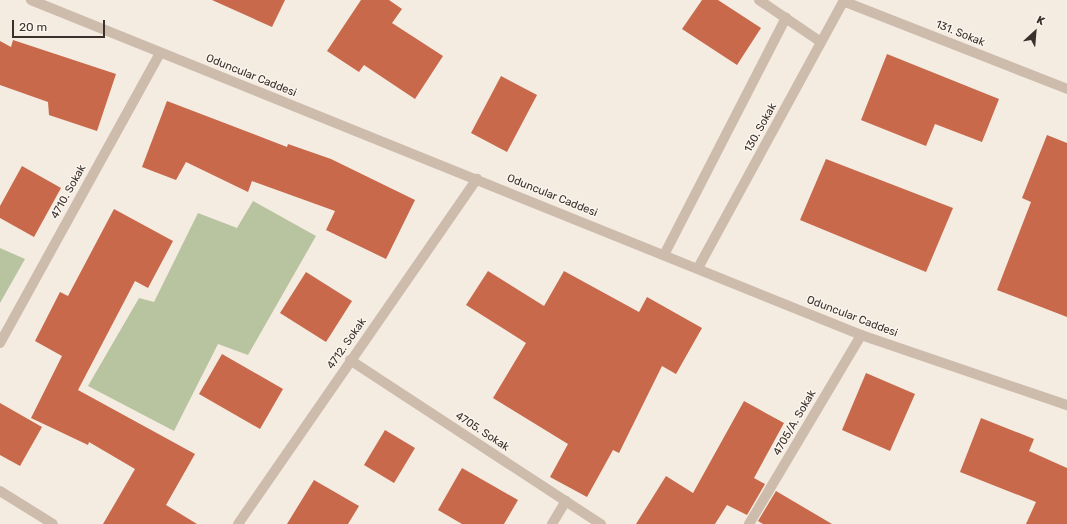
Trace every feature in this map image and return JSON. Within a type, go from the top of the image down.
[{"type":"street","name":"Oduncular Caddesi","points":[[31,0],[664,254],[861,335],[1067,406]]},
{"type":"street","points":[[759,0],[822,42]]},
{"type":"street","name":"130. Sokak","points":[[698,268],[822,42],[843,0]]},
{"type":"street","name":"131. Sokak","points":[[843,0],[1067,89]]},
{"type":"street","points":[[664,254],[786,18]]},
{"type":"street","name":"4710. Sokak","points":[[0,343],[160,53]]},
{"type":"street","name":"4712. Sokak","points":[[238,524],[350,360],[477,179]]},
{"type":"street","name":"4705/A. Sokak","points":[[749,524],[861,335]]},
{"type":"street","name":"4705. Sokak","points":[[350,360],[601,524]]},
{"type":"street","points":[[0,492],[53,524]]},
{"type":"street","points":[[552,524],[566,501]]},
{"type":"green space","points":[[253,201],[316,236],[248,355],[218,344],[174,431],[88,386],[139,298],[154,302],[198,213],[237,228]]},
{"type":"green space","points":[[0,248],[25,259],[0,303]]},
{"type":"building","points":[[212,0],[285,0],[272,27]]},
{"type":"building","points":[[361,0],[389,0],[402,9],[392,23],[443,56],[415,99],[364,65],[359,72],[327,51]]},
{"type":"building","points":[[702,0],[718,0],[761,28],[737,65],[682,29]]},
{"type":"building","points":[[13,40],[116,74],[97,131],[49,115],[48,102],[0,85],[0,41],[11,47]]},
{"type":"building","points":[[887,54],[999,99],[982,142],[935,124],[926,146],[861,120]]},
{"type":"building","points":[[501,76],[537,95],[507,152],[471,133]]},
{"type":"building","points":[[167,101],[287,147],[288,144],[331,159],[415,200],[386,259],[326,230],[335,211],[252,181],[248,192],[186,162],[176,180],[142,167]]},
{"type":"building","points":[[1047,135],[1067,143],[1067,317],[997,290],[1031,202],[1022,198]]},
{"type":"building","points":[[826,159],[953,208],[926,272],[800,220]]},
{"type":"building","points":[[22,166],[61,188],[34,237],[0,218],[0,206]]},
{"type":"building","points":[[114,209],[173,241],[148,288],[135,281],[78,390],[195,454],[166,505],[197,524],[103,524],[135,469],[89,442],[88,445],[31,418],[62,356],[35,341],[60,292],[68,296]]},
{"type":"building","points":[[488,271],[544,306],[564,271],[639,312],[647,297],[702,328],[676,374],[662,366],[619,453],[613,450],[587,497],[550,477],[568,444],[493,398],[526,343],[466,305]]},
{"type":"building","points":[[306,272],[352,301],[326,342],[280,313]]},
{"type":"building","points":[[222,354],[283,389],[260,429],[199,394]]},
{"type":"building","points":[[866,373],[915,394],[890,451],[842,430]]},
{"type":"building","points":[[744,401],[784,423],[754,478],[765,484],[747,515],[727,505],[715,524],[636,524],[666,476],[693,493]]},
{"type":"building","points":[[0,403],[42,427],[20,466],[0,455]]},
{"type":"building","points":[[981,418],[1034,439],[1029,451],[1067,468],[1067,524],[1026,524],[1036,502],[960,472]]},
{"type":"building","points":[[385,430],[415,448],[394,483],[364,465]]},
{"type":"building","points":[[462,468],[518,500],[504,524],[462,524],[438,510]]},
{"type":"building","points":[[314,480],[359,506],[348,524],[287,524]]},
{"type":"building","points":[[776,491],[832,524],[763,524],[758,521]]}]
